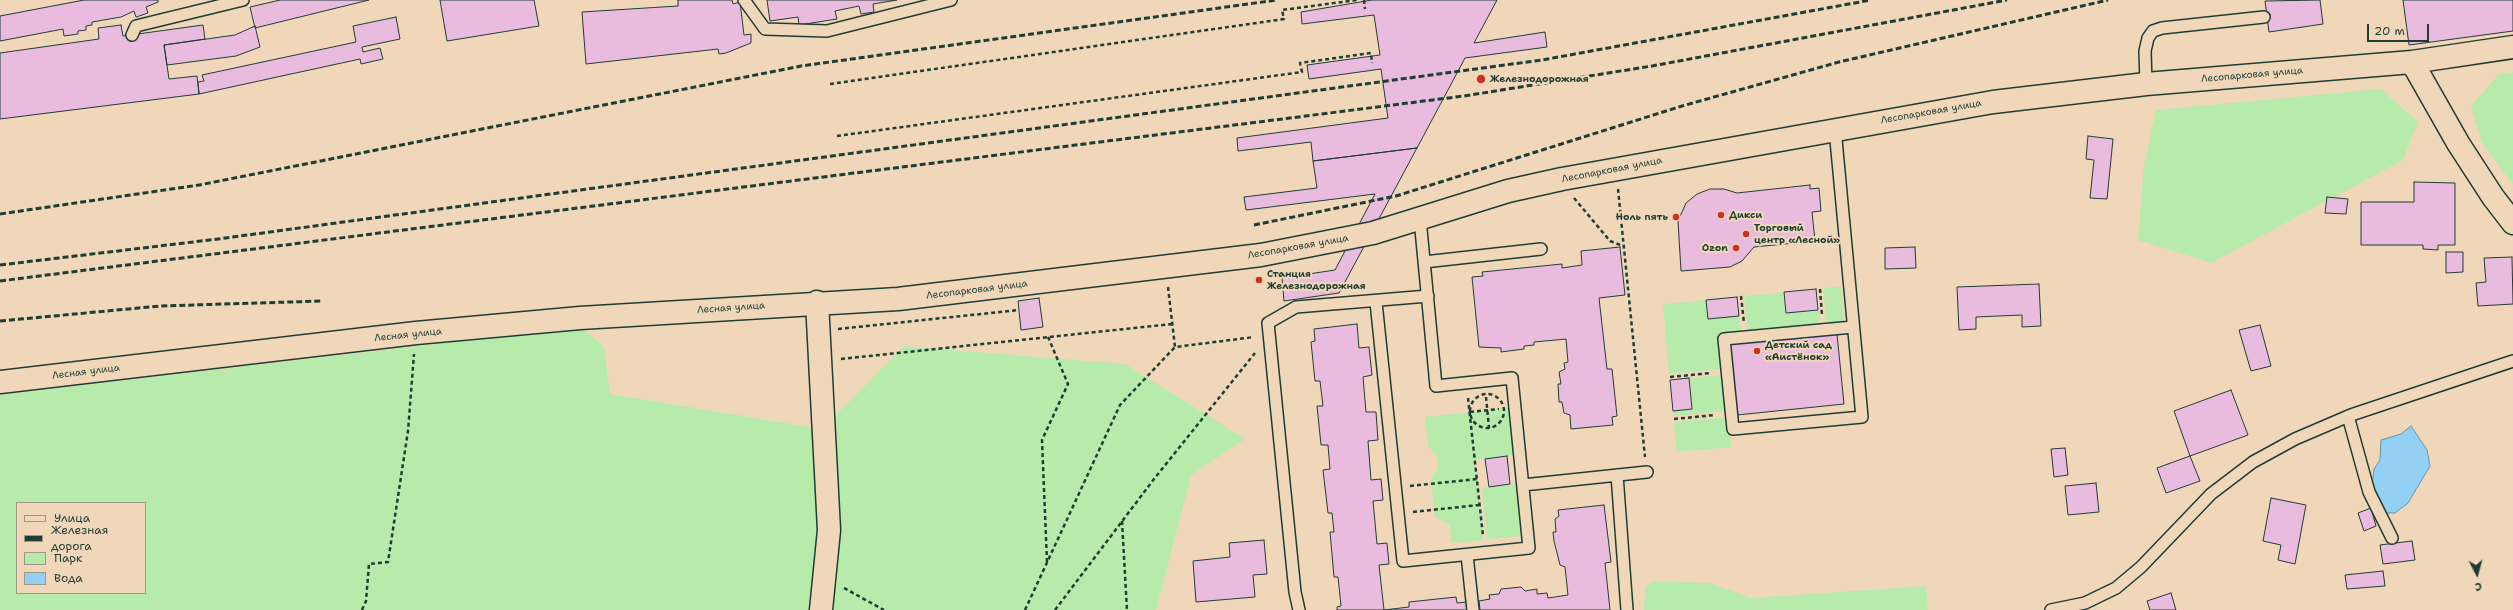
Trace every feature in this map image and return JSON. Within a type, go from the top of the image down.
[{"type":"street","name":"Лесопарковая улица","points":[[817,302],[898,299],[1165,267],[1323,244],[1420,219],[1508,191],[1562,179],[1835,128],[1993,102],[2146,84],[2412,62],[2513,47]]},
{"type":"street","points":[[2412,62],[2458,143],[2493,197],[2513,223]]},
{"type":"street","points":[[817,302],[829,530],[821,610]]},
{"type":"street","name":"Лесная улица","points":[[0,382],[416,334],[580,318],[817,302]]},
{"type":"lane","points":[[132,35],[136,26],[243,0]]},
{"type":"lane","points":[[744,0],[765,29],[827,31],[951,0]]},
{"type":"lane","points":[[2146,84],[2145,51],[2148,38],[2153,31],[2162,28],[2264,17]]},
{"type":"lane","points":[[1835,128],[1862,417],[1733,430],[1724,339],[1853,326]]},
{"type":"lane","points":[[1376,302],[1403,561],[1529,548],[1512,378],[1436,386],[1420,219]]},
{"type":"lane","points":[[1424,262],[1541,249]]},
{"type":"lane","points":[[1299,610],[1294,585],[1268,323],[1296,307],[1354,301],[1376,302],[1428,296]]},
{"type":"lane","points":[[2051,610],[2085,603],[2116,588],[2141,567],[2211,494],[2253,462],[2295,439],[2348,416],[2513,361]]},
{"type":"lane","points":[[2348,416],[2369,492],[2392,538]]},
{"type":"lane","points":[[1523,485],[1647,472]]},
{"type":"lane","points":[[1617,476],[1627,610]]},
{"type":"lane","points":[[1467,555],[1473,610]]},
{"type":"path","points":[[830,84],[1284,19],[1282,10],[1358,0]]},
{"type":"path","points":[[1364,0],[1365,9]]},
{"type":"path","points":[[836,136],[1302,72],[1300,63],[1371,53],[1372,63]]},
{"type":"path","points":[[1616,169],[1647,472]]},
{"type":"path","points":[[1562,179],[1581,208],[1610,241],[1624,246]]},
{"type":"path","points":[[1165,267],[1175,347]]},
{"type":"path","points":[[1820,289],[1824,329]]},
{"type":"path","points":[[1741,296],[1745,337]]},
{"type":"path","points":[[835,330],[1019,310]]},
{"type":"path","points":[[838,360],[1172,324]]},
{"type":"path","points":[[362,610],[366,601],[369,564],[388,562],[408,431],[416,334]]},
{"type":"path","points":[[1025,610],[1120,405],[1175,347],[1269,336]]},
{"type":"path","points":[[1055,610],[1122,521],[1269,336]]},
{"type":"path","points":[[1047,562],[1042,440],[1068,384],[1048,337]]},
{"type":"path","points":[[1670,377],[1728,371]]},
{"type":"path","points":[[1484,381],[1489,428]]},
{"type":"path","points":[[1467,383],[1484,553]]},
{"type":"path","points":[[1486,394],[1496,397],[1504,409],[1501,420],[1489,428],[1478,426],[1470,412],[1473,401],[1486,394]]},
{"type":"path","points":[[1470,412],[1515,408]]},
{"type":"path","points":[[1674,419],[1732,413]]},
{"type":"path","points":[[1396,488],[1477,479]]},
{"type":"path","points":[[1398,514],[1480,505]]},
{"type":"path","points":[[1122,521],[1126,610]]},
{"type":"path","points":[[824,577],[884,610]]},
{"type":"green space","points":[[2513,72],[2513,185],[2482,143],[2471,106],[2499,74]]},
{"type":"green space","points":[[2381,89],[2418,122],[2403,160],[2211,263],[2138,240],[2144,165],[2156,110]]},
{"type":"green space","points":[[1841,287],[1844,322],[1827,323],[1823,288]]},
{"type":"green space","points":[[1784,292],[1818,310],[1820,324],[1748,331],[1744,296]]},
{"type":"green space","points":[[1706,300],[1708,319],[1739,316],[1741,332],[1718,335],[1722,369],[1669,374],[1663,304]]},
{"type":"green space","points":[[581,327],[604,347],[610,394],[822,429],[904,346],[1125,364],[1245,439],[1191,475],[1156,610],[0,610],[0,395]]},
{"type":"green space","points":[[1723,375],[1726,411],[1673,416],[1673,411],[1692,409],[1689,378]]},
{"type":"green space","points":[[1509,408],[1514,455],[1475,460],[1483,540],[1451,543],[1450,525],[1435,517],[1431,479],[1438,468],[1437,456],[1428,446],[1425,417]]},
{"type":"green space","points":[[1728,417],[1731,447],[1677,452],[1674,422]]},
{"type":"green space","points":[[1517,484],[1522,536],[1487,539],[1482,488]]},
{"type":"green space","points":[[1653,581],[1709,583],[1751,598],[1926,586],[1928,610],[1644,610],[1645,589]]},
{"type":"water","points":[[2411,426],[2427,450],[2430,466],[2408,503],[2395,513],[2383,513],[2372,485],[2374,469],[2380,460],[2381,440],[2401,434]]},
{"type":"building","points":[[84,0],[158,0],[158,2],[146,7],[148,13],[136,17],[134,11],[121,17],[92,22],[92,25],[86,26],[86,30],[78,31],[78,34],[64,36],[63,29],[0,41],[0,16]]},
{"type":"building","points":[[280,0],[369,0],[255,28],[250,7]]},
{"type":"building","points":[[440,0],[534,0],[539,26],[447,41]]},
{"type":"building","points":[[678,0],[732,0],[733,4],[740,2],[744,35],[751,34],[751,43],[726,53],[719,54],[718,49],[586,64],[582,12],[678,6]]},
{"type":"building","points":[[767,0],[897,0],[873,4],[874,12],[861,14],[859,6],[835,11],[837,19],[799,25],[798,17],[770,21]]},
{"type":"building","points":[[1372,0],[1497,0],[1474,43],[1545,32],[1547,47],[1465,58],[1417,148],[1313,161],[1311,142],[1238,151],[1237,138],[1388,118],[1381,69],[1309,79],[1307,65],[1380,55],[1374,15],[1302,24],[1301,12]]},
{"type":"building","points":[[2320,0],[2323,24],[2269,32],[2265,1]]},
{"type":"building","points":[[2403,0],[2513,0],[2513,31],[2409,45]]},
{"type":"building","points":[[396,17],[400,39],[362,47],[363,52],[380,48],[383,59],[361,64],[360,59],[199,94],[198,82],[204,81],[202,75],[356,42],[353,26]]},
{"type":"building","points":[[121,25],[123,36],[203,25],[205,39],[164,45],[169,79],[197,76],[199,94],[0,119],[0,53],[99,39],[98,28]]},
{"type":"building","points":[[255,26],[260,47],[236,56],[167,65],[164,45],[235,35]]},
{"type":"building","points":[[2088,136],[2113,139],[2107,199],[2090,198],[2094,160],[2086,159]]},
{"type":"building","points":[[1417,148],[1339,293],[1284,301],[1282,278],[1335,270],[1375,194],[1246,210],[1244,197],[1317,188],[1313,161]]},
{"type":"building","points":[[2414,182],[2455,183],[2455,245],[2438,245],[2438,250],[2423,249],[2423,245],[2361,245],[2361,202],[2414,202]]},
{"type":"building","name":"Торговый центр «Лесной»","points":[[1810,185],[1810,189],[1819,188],[1821,211],[1812,212],[1815,241],[1754,247],[1742,261],[1730,267],[1681,271],[1678,221],[1686,203],[1697,194],[1710,189],[1724,189],[1737,193]]},
{"type":"building","points":[[2327,197],[2348,199],[2346,214],[2325,213]]},
{"type":"building","points":[[1620,247],[1625,295],[1599,298],[1607,369],[1612,369],[1617,416],[1612,417],[1613,425],[1571,429],[1570,415],[1564,413],[1562,402],[1559,402],[1558,384],[1561,384],[1559,372],[1565,369],[1564,363],[1568,362],[1566,339],[1534,342],[1534,345],[1524,346],[1524,349],[1501,352],[1501,348],[1479,347],[1472,277],[1483,276],[1482,272],[1562,264],[1562,268],[1582,265],[1581,251]]},
{"type":"building","points":[[1915,247],[1916,268],[1885,269],[1885,248]]},
{"type":"building","points":[[2446,252],[2463,252],[2463,272],[2446,273]]},
{"type":"building","points":[[2512,257],[2513,304],[2478,306],[2476,283],[2486,282],[2484,258]]},
{"type":"building","points":[[2039,284],[2041,326],[2022,327],[2022,315],[1976,317],[1976,329],[1959,330],[1957,287]]},
{"type":"building","points":[[1816,289],[1818,310],[1786,313],[1784,292]]},
{"type":"building","points":[[1737,297],[1739,316],[1708,319],[1706,300]]},
{"type":"building","points":[[1039,298],[1043,327],[1021,330],[1018,301]]},
{"type":"building","points":[[1357,324],[1359,348],[1369,347],[1372,375],[1363,377],[1366,412],[1376,412],[1378,440],[1368,441],[1371,480],[1381,479],[1383,500],[1373,501],[1377,544],[1387,543],[1389,564],[1379,565],[1384,610],[1337,610],[1337,607],[1341,606],[1338,577],[1334,577],[1330,532],[1334,532],[1332,513],[1328,513],[1323,470],[1330,469],[1328,445],[1321,445],[1317,406],[1323,406],[1320,381],[1315,381],[1311,342],[1315,341],[1314,329]]},
{"type":"building","points":[[2260,325],[2271,366],[2251,371],[2239,330]]},
{"type":"building","points":[[1837,334],[1844,404],[1737,415],[1730,344]]},
{"type":"building","points":[[1689,378],[1692,409],[1673,411],[1670,380]]},
{"type":"building","points":[[2231,390],[2248,435],[2190,456],[2174,411]]},
{"type":"building","points":[[2065,448],[2068,475],[2054,477],[2051,449]]},
{"type":"building","points":[[1507,456],[1510,484],[1489,487],[1485,459]]},
{"type":"building","points":[[2190,456],[2200,481],[2166,493],[2157,468]]},
{"type":"building","points":[[2096,483],[2099,512],[2068,515],[2065,486]]},
{"type":"building","points":[[2271,498],[2306,505],[2295,564],[2278,560],[2281,545],[2263,541]]},
{"type":"building","points":[[1604,505],[1611,562],[1605,563],[1610,610],[1480,610],[1479,601],[1490,599],[1489,595],[1499,594],[1501,589],[1521,587],[1525,591],[1537,589],[1537,594],[1547,593],[1548,598],[1568,595],[1565,567],[1560,565],[1554,541],[1553,532],[1556,532],[1555,519],[1559,516],[1558,510]]},
{"type":"building","points":[[2371,508],[2376,526],[2364,531],[2358,513]]},
{"type":"building","points":[[1264,540],[1267,574],[1253,575],[1255,597],[1196,602],[1193,561],[1230,557],[1229,543]]},
{"type":"building","points":[[2412,541],[2415,560],[2383,564],[2380,545]]},
{"type":"building","points":[[2383,571],[2385,586],[2347,589],[2345,575]]},
{"type":"building","points":[[2171,593],[2176,610],[2150,610],[2147,601]]},
{"type":"building","points":[[1456,597],[1457,603],[1467,602],[1468,610],[1384,610],[1409,607],[1409,602]]},
{"type":"railway","points":[[0,214],[199,185],[801,66],[1277,0]]},
{"type":"railway","points":[[0,265],[218,239],[1542,60],[1871,0]]},
{"type":"railway","points":[[0,281],[1464,96],[1652,66],[2007,0]]},
{"type":"railway","points":[[1254,225],[1396,196],[1682,106],[1839,62],[2108,0]]},
{"type":"railway","points":[[0,321],[160,306],[323,301]]},
{"type":"place","name":"Железнодорожная","points":[[1481,79]]},
{"type":"place","name":"Дикси","points":[[1721,215]]},
{"type":"place","name":"Ноль пять","points":[[1676,217]]},
{"type":"place","name":"Торговый центр «Лесной»","points":[[1746,234]]},
{"type":"place","name":"Ozon","points":[[1736,248]]},
{"type":"place","name":"Станция Железнодорожная","points":[[1259,280]]},
{"type":"place","name":"Детский сад «Аистёнок»","points":[[1757,351]]}]
